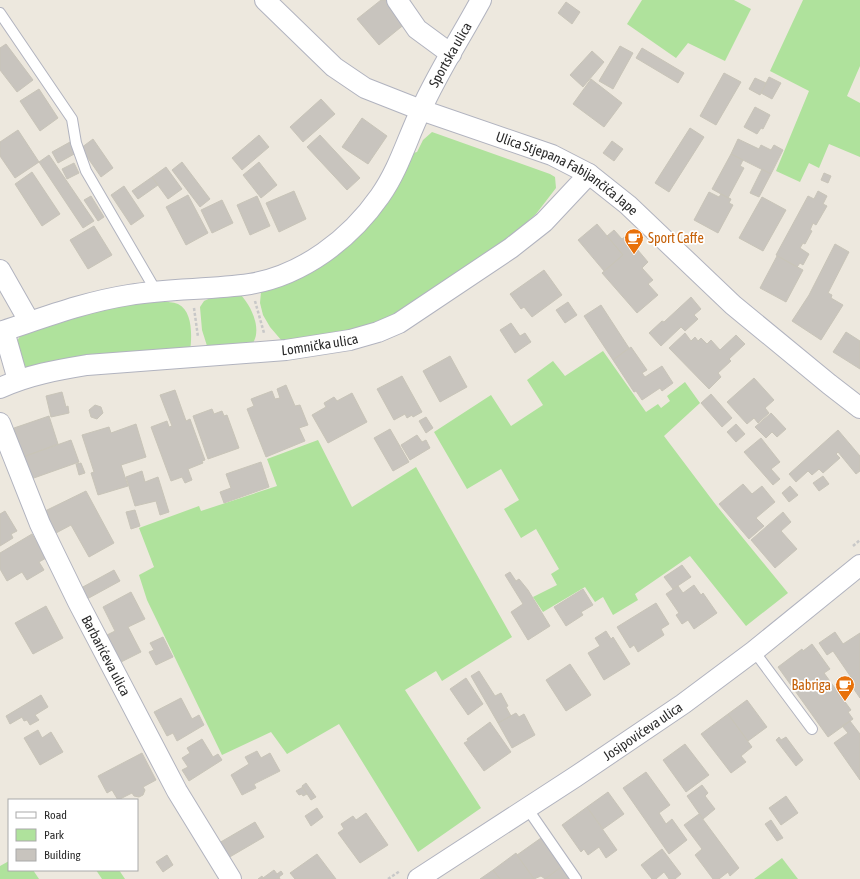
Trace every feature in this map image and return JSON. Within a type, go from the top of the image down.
[{"type":"street","name":"Ulica Stjepana Fabijančića Jape","points":[[265,0],[320,54],[349,78],[365,88],[421,110],[552,155],[588,174],[628,205],[738,310],[860,408]]},
{"type":"street","points":[[397,0],[417,29],[451,54]]},
{"type":"street","name":"Sportska ulica","points":[[421,110],[480,0]]},
{"type":"street","points":[[18,380],[2,331],[29,321],[107,299],[156,291],[250,284],[265,280],[296,268],[341,240],[356,226],[379,197],[395,172],[421,110]]},
{"type":"street","name":"Lomnička ulica","points":[[0,388],[18,380],[58,370],[87,365],[286,350],[350,340],[378,332],[399,323],[511,248],[544,222],[588,174]]},
{"type":"street","points":[[0,270],[29,321]]},
{"type":"street","name":"Barbarićeva ulica","points":[[0,423],[40,524],[78,602],[177,791],[231,879]]},
{"type":"street","name":"Josipovićeva ulica","points":[[418,879],[647,729],[754,650],[859,565]]},
{"type":"lane","points":[[0,13],[72,119],[76,143],[86,171],[156,291]]},
{"type":"lane","points":[[754,650],[812,728]]},
{"type":"lane","points":[[527,808],[576,879]]},
{"type":"path","points":[[250,284],[268,351]]},
{"type":"path","points":[[191,288],[200,357]]},
{"type":"green space","points":[[642,0],[734,0],[751,9],[725,61],[688,43],[676,58],[627,24]]},
{"type":"green space","points":[[803,0],[860,0],[860,66],[847,96],[860,103],[860,157],[829,144],[819,168],[809,163],[800,182],[776,171],[809,91],[770,71]]},
{"type":"green space","points":[[432,132],[550,174],[555,177],[556,188],[536,214],[505,241],[396,316],[349,334],[282,341],[270,327],[263,315],[260,303],[261,292],[265,286],[299,274],[413,153],[417,152],[423,140]]},
{"type":"green space","points":[[221,293],[241,295],[245,300],[252,311],[256,324],[253,343],[208,349],[202,330],[200,307],[204,301]]},
{"type":"green space","points":[[162,301],[178,304],[183,307],[186,312],[189,318],[191,332],[190,351],[27,368],[20,363],[16,348],[18,340],[20,336],[29,328],[131,302]]},
{"type":"green space","points":[[603,351],[646,412],[658,404],[661,408],[670,401],[667,396],[685,382],[700,403],[664,436],[716,505],[788,593],[746,626],[690,556],[635,594],[638,600],[613,615],[603,597],[595,602],[585,587],[543,612],[533,597],[557,585],[551,574],[559,569],[536,529],[521,538],[504,509],[519,500],[501,469],[467,489],[434,432],[491,395],[511,426],[543,405],[527,380],[553,361],[565,376]]},
{"type":"green space","points":[[318,440],[352,507],[416,467],[512,637],[442,681],[436,671],[405,690],[481,808],[418,852],[339,724],[287,754],[271,732],[222,755],[147,600],[139,575],[154,567],[139,528],[199,506],[201,511],[277,486],[267,459]]},
{"type":"green space","points":[[782,858],[798,879],[754,879]]},
{"type":"green space","points":[[8,862],[8,871],[34,871],[39,879],[0,879],[0,866]]},
{"type":"green space","points":[[97,871],[120,871],[125,879],[102,879]]},
{"type":"building","points":[[381,0],[387,0],[406,23],[379,45],[357,19]]},
{"type":"building","points":[[566,2],[580,12],[572,24],[558,13]]},
{"type":"building","points":[[6,44],[33,80],[17,92],[0,70],[0,48]]},
{"type":"building","points":[[620,46],[633,53],[613,89],[599,81]]},
{"type":"building","points":[[642,48],[684,73],[678,83],[636,58]]},
{"type":"building","points":[[592,51],[604,62],[583,87],[570,75]]},
{"type":"building","points":[[724,73],[741,82],[716,125],[700,116]]},
{"type":"building","points":[[769,77],[781,83],[772,99],[761,93]]},
{"type":"building","points":[[755,78],[766,83],[760,95],[749,89]]},
{"type":"building","points":[[591,79],[622,103],[604,127],[573,104]]},
{"type":"building","points":[[39,89],[58,118],[40,131],[20,101]]},
{"type":"building","points":[[321,99],[335,114],[303,142],[290,127]]},
{"type":"building","points":[[755,107],[770,115],[763,129],[761,128],[757,134],[744,127]]},
{"type":"building","points":[[362,118],[387,136],[368,164],[342,147]]},
{"type":"building","points":[[690,128],[704,137],[669,192],[655,183]]},
{"type":"building","points":[[18,130],[39,162],[15,178],[0,156],[0,142]]},
{"type":"building","points":[[259,135],[269,147],[242,170],[232,158]]},
{"type":"building","points":[[320,135],[360,178],[347,190],[307,147]]},
{"type":"building","points":[[93,139],[113,168],[101,177],[81,148]]},
{"type":"building","points":[[738,139],[759,149],[761,145],[771,150],[774,145],[783,150],[771,174],[731,154]]},
{"type":"building","points":[[612,141],[623,149],[614,161],[603,153]]},
{"type":"building","points":[[70,142],[76,153],[58,163],[52,152]]},
{"type":"building","points":[[731,154],[743,160],[740,166],[744,168],[728,198],[712,189]]},
{"type":"building","points":[[49,155],[94,221],[83,228],[39,162]]},
{"type":"building","points":[[182,162],[210,199],[200,207],[172,170]]},
{"type":"building","points":[[259,162],[277,185],[261,198],[243,175]]},
{"type":"building","points":[[74,163],[79,173],[67,179],[62,169]]},
{"type":"building","points":[[166,167],[182,189],[168,199],[152,177]]},
{"type":"building","points":[[762,169],[771,174],[759,197],[750,193]]},
{"type":"building","points":[[32,172],[60,214],[42,226],[15,184]]},
{"type":"building","points":[[824,173],[831,176],[828,183],[821,180]]},
{"type":"building","points":[[152,177],[158,185],[138,199],[132,191]]},
{"type":"building","points":[[124,186],[144,216],[131,225],[111,195]]},
{"type":"building","points":[[294,191],[306,219],[279,232],[266,203]]},
{"type":"building","points":[[818,191],[827,196],[823,204],[827,206],[816,225],[813,223],[810,230],[812,231],[805,244],[803,243],[800,248],[809,254],[803,265],[800,263],[797,267],[776,255],[808,196],[814,199]]},
{"type":"building","points":[[709,192],[719,197],[721,194],[731,199],[729,203],[733,205],[718,233],[694,220]]},
{"type":"building","points":[[188,195],[208,233],[186,245],[166,207]]},
{"type":"building","points":[[91,196],[104,217],[98,221],[84,200]]},
{"type":"building","points":[[257,196],[270,226],[250,235],[237,205]]},
{"type":"building","points":[[762,197],[786,210],[763,251],[739,238]]},
{"type":"building","points":[[222,200],[233,223],[212,233],[201,210]]},
{"type":"building","points":[[597,224],[623,255],[604,271],[578,240]]},
{"type":"building","points":[[94,226],[112,255],[88,269],[70,240]]},
{"type":"building","points":[[614,230],[622,239],[626,236],[648,262],[642,268],[653,280],[648,284],[658,295],[637,313],[602,273],[623,255],[607,236]]},
{"type":"building","points":[[835,244],[849,252],[828,293],[832,295],[831,298],[843,305],[821,340],[792,321],[809,295]]},
{"type":"building","points":[[777,256],[803,270],[786,302],[760,288]]},
{"type":"building","points":[[544,270],[562,295],[532,317],[524,307],[521,309],[510,294]]},
{"type":"building","points":[[691,297],[701,309],[694,315],[698,319],[685,331],[681,327],[661,346],[649,333],[662,321],[664,322]]},
{"type":"building","points":[[568,302],[577,315],[565,323],[556,310]]},
{"type":"building","points":[[601,305],[629,348],[613,360],[584,316]]},
{"type":"building","points":[[511,323],[520,336],[525,333],[531,342],[515,353],[500,330]]},
{"type":"building","points":[[846,332],[860,341],[860,369],[833,352]]},
{"type":"building","points":[[685,333],[691,341],[695,337],[698,341],[701,338],[707,344],[711,340],[720,350],[736,335],[745,344],[729,359],[731,361],[718,373],[721,377],[709,389],[669,348]]},
{"type":"building","points":[[631,347],[647,370],[642,373],[645,377],[662,366],[673,383],[662,391],[660,388],[642,400],[636,391],[634,392],[613,360]]},
{"type":"building","points":[[450,356],[467,387],[440,402],[423,371]]},
{"type":"building","points":[[402,376],[422,412],[413,417],[412,415],[407,418],[405,414],[394,420],[377,389]]},
{"type":"building","points":[[754,378],[774,400],[765,408],[769,413],[758,423],[754,418],[747,424],[727,402]]},
{"type":"building","points":[[286,385],[295,406],[300,405],[308,425],[299,428],[305,441],[266,457],[247,409],[254,406],[251,399],[272,391],[275,399],[280,398],[277,389]]},
{"type":"building","points":[[175,390],[186,421],[190,419],[205,460],[202,461],[203,463],[188,469],[192,480],[185,483],[182,477],[171,481],[151,427],[167,421],[169,427],[172,426],[160,395]]},
{"type":"building","points":[[62,392],[66,407],[68,406],[69,413],[51,417],[46,396]]},
{"type":"building","points":[[352,393],[367,422],[328,443],[312,415],[326,407],[324,403],[334,397],[337,401]]},
{"type":"building","points":[[711,394],[732,418],[722,427],[701,403]]},
{"type":"building","points":[[95,405],[101,407],[103,413],[97,419],[91,417],[89,410]]},
{"type":"building","points":[[212,409],[214,414],[222,411],[224,416],[227,415],[239,448],[208,459],[193,416]]},
{"type":"building","points":[[771,413],[786,429],[777,437],[772,432],[766,438],[755,427]]},
{"type":"building","points":[[49,416],[58,444],[23,457],[14,428]]},
{"type":"building","points":[[426,417],[433,428],[426,433],[419,421]]},
{"type":"building","points":[[136,424],[146,457],[121,465],[128,486],[98,495],[91,473],[94,472],[82,435],[109,427],[111,433]]},
{"type":"building","points":[[736,424],[745,434],[736,442],[727,432]]},
{"type":"building","points":[[390,429],[409,462],[393,471],[374,438]]},
{"type":"building","points":[[838,430],[860,456],[860,471],[856,474],[838,452],[836,454],[840,458],[823,473],[819,469],[812,475],[808,471],[796,482],[789,474]]},
{"type":"building","points":[[417,435],[422,442],[426,440],[430,448],[410,460],[401,445]]},
{"type":"building","points":[[761,438],[780,462],[771,469],[780,479],[773,485],[744,452]]},
{"type":"building","points":[[71,440],[79,462],[31,479],[23,457]]},
{"type":"building","points":[[261,462],[269,487],[224,503],[220,492],[231,488],[226,474]]},
{"type":"building","points":[[81,463],[85,473],[79,475],[76,464]]},
{"type":"building","points":[[142,471],[145,482],[158,477],[169,512],[160,515],[156,501],[135,506],[126,477]]},
{"type":"building","points":[[823,476],[829,484],[819,491],[813,483]]},
{"type":"building","points":[[743,484],[752,494],[762,486],[775,502],[756,518],[764,526],[749,539],[719,504]]},
{"type":"building","points":[[790,486],[798,495],[789,502],[782,493]]},
{"type":"building","points":[[86,491],[114,543],[89,557],[71,525],[56,533],[45,511]]},
{"type":"building","points":[[135,510],[140,526],[131,529],[126,512]]},
{"type":"building","points":[[5,511],[17,531],[11,534],[13,538],[0,546],[0,514]]},
{"type":"building","points":[[783,512],[791,522],[781,531],[797,549],[775,568],[751,540]]},
{"type":"building","points":[[32,534],[46,558],[39,562],[44,570],[27,580],[22,572],[7,581],[0,569],[0,553]]},
{"type":"building","points":[[682,565],[691,577],[673,589],[664,577]]},
{"type":"building","points":[[114,570],[120,581],[87,599],[81,588]]},
{"type":"building","points":[[510,572],[516,581],[519,579],[528,590],[550,626],[528,640],[511,612],[523,604],[505,575]]},
{"type":"building","points":[[694,585],[701,595],[703,593],[717,613],[694,629],[688,620],[682,624],[676,615],[679,613],[666,594],[678,586],[683,593]]},
{"type":"building","points":[[583,589],[593,605],[581,612],[583,615],[566,626],[554,607]]},
{"type":"building","points":[[131,592],[145,619],[128,627],[141,652],[119,663],[105,636],[115,631],[103,607]]},
{"type":"building","points":[[656,603],[669,624],[661,629],[664,635],[638,652],[634,645],[630,648],[617,627]]},
{"type":"building","points":[[46,606],[63,638],[33,654],[15,623]]},
{"type":"building","points":[[606,631],[611,639],[613,637],[630,664],[604,680],[588,653],[600,646],[595,638]]},
{"type":"building","points":[[835,632],[843,644],[860,633],[860,698],[851,685],[855,683],[833,651],[827,655],[819,643]]},
{"type":"building","points":[[163,637],[173,657],[156,665],[149,652],[154,650],[150,643]]},
{"type":"building","points":[[812,644],[830,669],[824,673],[851,710],[848,712],[853,719],[828,737],[778,667],[802,649],[803,651]]},
{"type":"building","points":[[570,664],[591,695],[566,711],[546,680]]},
{"type":"building","points":[[479,671],[495,696],[501,693],[508,706],[506,707],[511,716],[498,723],[471,676]]},
{"type":"building","points":[[466,678],[483,704],[468,715],[450,689]]},
{"type":"building","points":[[41,695],[48,707],[35,715],[39,720],[30,725],[27,720],[24,721],[22,717],[10,724],[6,716]]},
{"type":"building","points":[[181,698],[192,719],[199,715],[204,725],[177,741],[173,733],[167,736],[154,712]]},
{"type":"building","points":[[747,700],[767,727],[748,741],[728,714]]},
{"type":"building","points":[[516,713],[519,717],[524,714],[535,735],[512,748],[498,723]]},
{"type":"building","points":[[728,714],[752,747],[741,756],[746,762],[731,773],[701,734]]},
{"type":"building","points":[[850,721],[860,734],[860,780],[834,743],[848,733],[842,726]]},
{"type":"building","points":[[490,722],[511,752],[484,771],[464,743],[468,741],[467,739]]},
{"type":"building","points":[[38,730],[42,738],[51,732],[63,752],[40,765],[24,738]]},
{"type":"building","points":[[779,737],[781,740],[786,737],[803,760],[796,766],[776,740]]},
{"type":"building","points":[[202,739],[213,757],[218,754],[222,760],[189,781],[182,770],[188,767],[182,758],[190,753],[187,748]]},
{"type":"building","points":[[685,744],[709,775],[686,792],[663,760]]},
{"type":"building","points":[[257,751],[261,758],[270,753],[280,771],[254,784],[256,788],[242,795],[231,775],[249,764],[245,757]]},
{"type":"building","points":[[142,753],[156,780],[143,787],[145,790],[143,795],[139,797],[134,796],[132,793],[117,799],[112,790],[107,793],[98,776]]},
{"type":"building","points":[[646,772],[670,805],[659,813],[666,824],[672,819],[687,840],[669,854],[623,788]]},
{"type":"building","points":[[306,783],[316,797],[311,800],[302,786]]},
{"type":"building","points":[[702,785],[708,793],[705,796],[715,809],[703,819],[687,796]]},
{"type":"building","points":[[303,787],[307,794],[303,796],[302,794],[299,795],[296,791]]},
{"type":"building","points":[[608,792],[624,814],[603,829],[587,807]]},
{"type":"building","points":[[786,796],[798,813],[781,825],[769,808]]},
{"type":"building","points":[[587,807],[617,850],[606,858],[599,847],[588,855],[584,849],[581,852],[562,825]]},
{"type":"building","points":[[317,808],[323,817],[311,826],[305,816]]},
{"type":"building","points":[[366,813],[388,845],[360,863],[338,833],[344,829],[341,824],[353,816],[356,820]]},
{"type":"building","points":[[699,814],[739,868],[730,876],[728,872],[719,879],[713,879],[695,855],[702,849],[684,825]]},
{"type":"building","points":[[771,820],[783,838],[777,841],[765,824]]},
{"type":"building","points":[[255,822],[264,837],[228,858],[219,843]]},
{"type":"building","points":[[541,838],[561,867],[545,879],[541,876],[534,879],[517,855]]},
{"type":"building","points":[[662,849],[681,874],[675,879],[669,879],[664,872],[656,879],[652,879],[641,865]]},
{"type":"building","points":[[516,853],[534,879],[500,879],[493,870]]},
{"type":"building","points":[[317,854],[336,879],[295,879],[290,873]]},
{"type":"building","points":[[167,855],[173,865],[163,872],[156,862]]},
{"type":"building","points":[[561,867],[570,879],[545,879]]},
{"type":"building","points":[[274,870],[277,874],[281,871],[283,874],[279,877],[280,879],[258,879],[262,876],[263,878]]},
{"type":"building","points":[[493,870],[500,879],[480,879]]},
{"type":"place","name":"Sport Caffe","points":[[634,255]]},
{"type":"place","name":"Babriga","points":[[845,702]]}]
